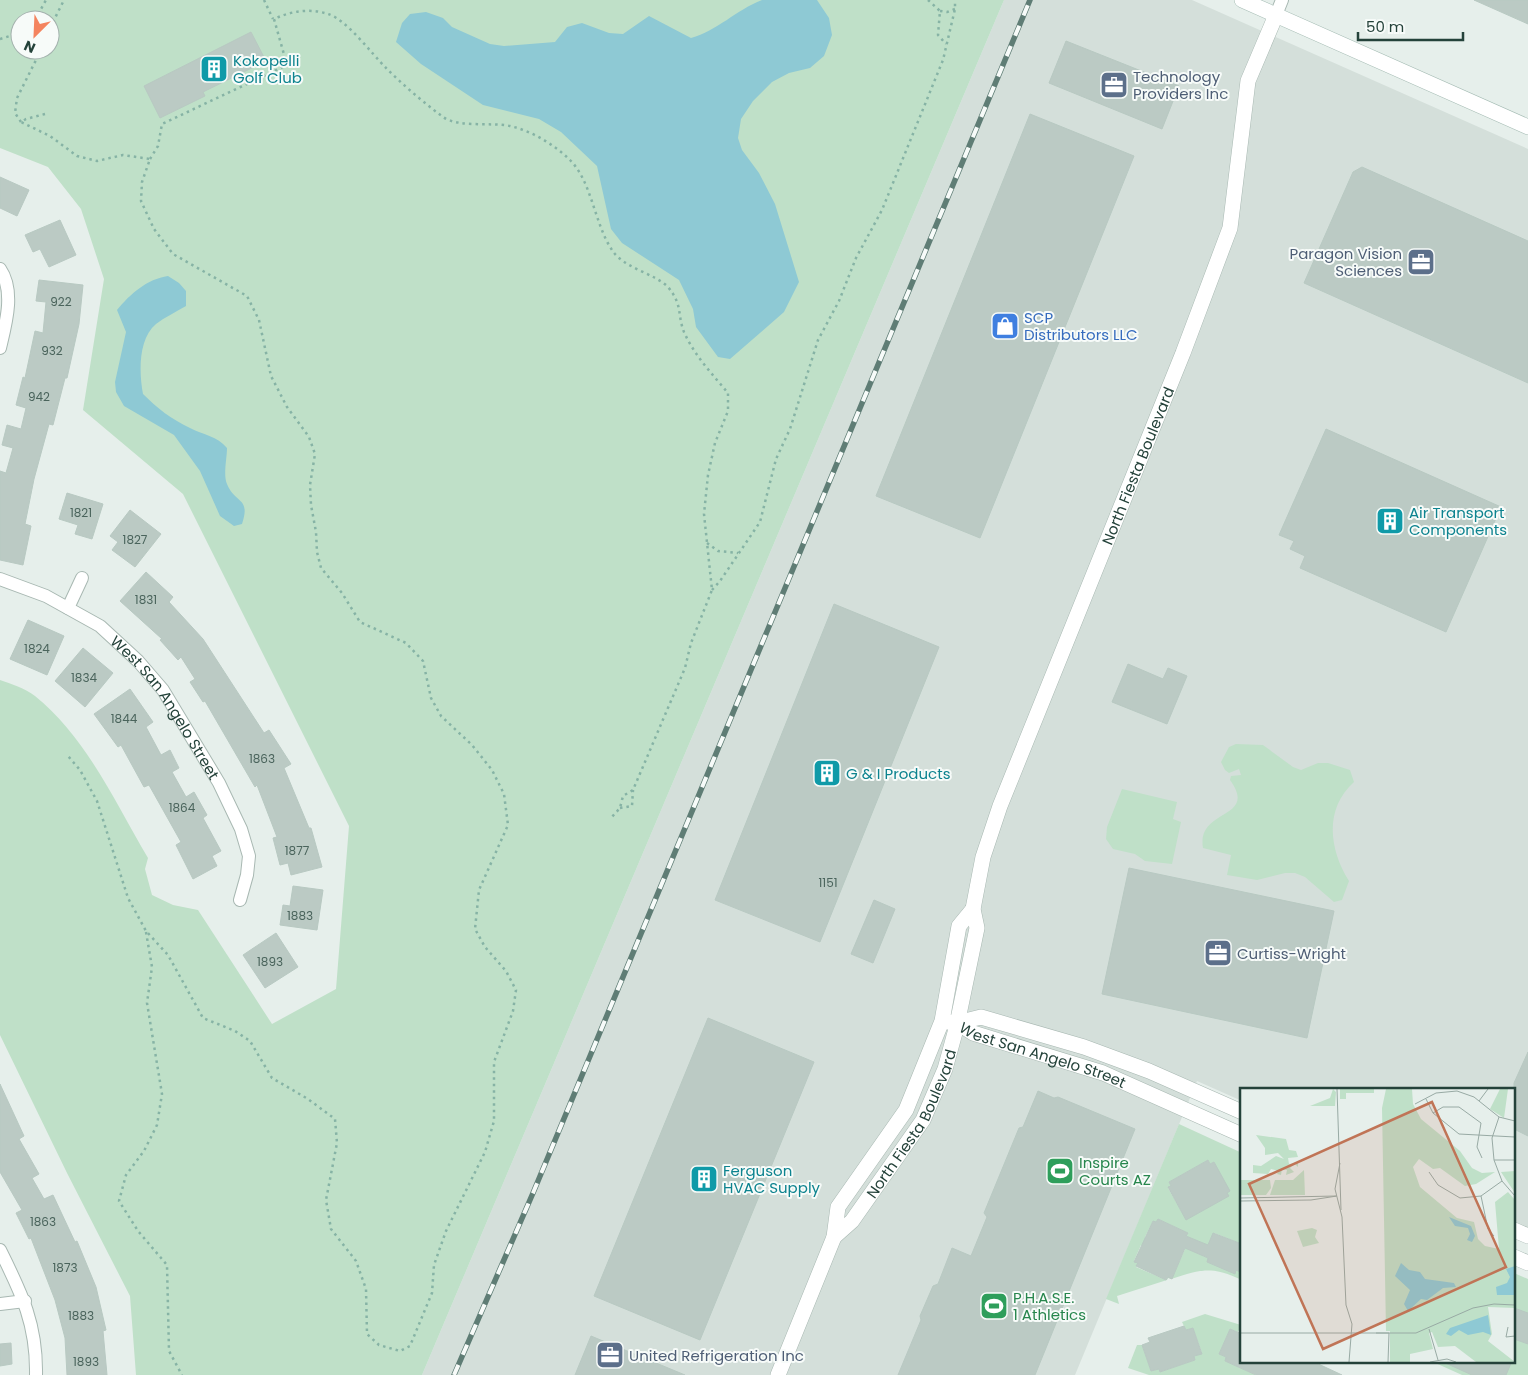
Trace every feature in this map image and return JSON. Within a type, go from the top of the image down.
[{"type":"street","points":[[1242,0],[1528,127]]},
{"type":"street","points":[[1276,15],[1282,0]]},
{"type":"street","name":"North Fiesta Boulevard","points":[[778,1375],[834,1237],[852,1221],[923,1120],[945,1069],[950,1022],[977,928],[973,909],[983,857],[1000,806],[1183,353],[1230,228],[1248,81],[1276,15]]},
{"type":"street","points":[[0,269],[7,279],[7,320],[0,348]]},
{"type":"street","points":[[68,608],[82,578]]},
{"type":"street","name":"West San Angelo Street","points":[[0,579],[46,596],[100,626],[138,661],[163,690],[219,783],[241,829],[249,856],[247,876],[240,900]]},
{"type":"street","name":"West San Angelo Street","points":[[950,1022],[980,1017],[1084,1047],[1149,1071],[1240,1111]]},
{"type":"street","name":"West San Angelo Street","points":[[950,1022],[973,1033],[1103,1073],[1240,1133]]},
{"type":"street","points":[[1516,1231],[1528,1236]]},
{"type":"street","points":[[0,1250],[25,1301],[36,1349],[36,1375]]},
{"type":"street","points":[[1516,1258],[1528,1263]]},
{"type":"street","points":[[0,1304],[25,1301]]},
{"type":"path","points":[[68,756],[80,770],[97,801],[128,898],[146,931],[168,955],[204,1018],[235,1031],[250,1041],[272,1078],[308,1099],[335,1119],[337,1142],[326,1200],[332,1229],[356,1261],[366,1289],[367,1334],[380,1345],[400,1351],[410,1346],[432,1293],[434,1265],[446,1231],[486,1152],[494,1121],[494,1062],[514,1011],[516,990],[506,971],[485,947],[476,929],[479,890],[508,825],[504,794],[487,763],[472,745],[441,716],[431,698],[422,661],[406,643],[360,622],[342,593],[321,568],[311,505],[310,485],[315,454],[309,437],[287,407],[270,376],[259,320],[247,296],[173,254],[154,229],[142,201],[142,182],[150,158],[158,146],[162,124],[287,65],[274,19],[264,0]]},
{"type":"path","points":[[928,0],[940,11],[948,12],[954,10]]},
{"type":"path","points":[[620,808],[632,806],[633,790],[685,668],[692,643],[712,590],[760,522],[776,458],[790,430],[818,340],[839,301],[856,258],[882,210],[943,60],[955,0]]},
{"type":"path","points":[[274,19],[286,13],[309,11],[330,14],[354,33],[386,69],[446,119],[482,125],[509,126],[540,137],[570,160],[585,182],[600,231],[613,253],[638,271],[666,285],[678,302],[684,332],[704,364],[728,393],[728,411],[715,443],[708,475],[704,514],[712,590]]},
{"type":"path","points":[[940,11],[941,24],[938,35],[946,44]]},
{"type":"path","points":[[36,60],[17,98],[15,113],[21,122],[50,136],[77,156],[97,161],[124,155],[150,158]]},
{"type":"path","points":[[21,122],[45,114]]},
{"type":"path","points":[[707,543],[718,551],[738,552]]},
{"type":"path","points":[[610,819],[620,808],[623,796],[633,790]]},
{"type":"path","points":[[146,931],[152,967],[147,1003],[162,1094],[157,1125],[144,1151],[126,1175],[119,1201],[138,1231],[167,1265],[168,1351],[182,1375]]},
{"type":"shaded area","points":[[1004,0],[1192,0],[1528,149],[1528,1230],[1516,1225],[1516,1088],[1240,1088],[1240,1100],[1197,1081],[1075,1375],[422,1375]]},
{"type":"green space","name":"Kokopelli Golf Club","points":[[0,0],[1004,0],[422,1375],[136,1375],[130,1296],[67,1173],[0,1035],[0,680],[31,693],[53,712],[70,731],[98,771],[148,858],[145,869],[152,895],[173,905],[198,910],[272,1024],[336,989],[349,826],[183,494],[83,410],[104,279],[81,209],[48,167],[0,148]]},
{"type":"green space","points":[[1236,744],[1263,745],[1293,767],[1301,770],[1318,763],[1328,763],[1350,770],[1354,782],[1344,793],[1338,804],[1333,830],[1337,856],[1349,881],[1342,900],[1334,902],[1305,877],[1295,873],[1285,873],[1257,880],[1227,875],[1231,855],[1203,848],[1203,835],[1208,826],[1232,809],[1237,802],[1237,793],[1230,780],[1231,776],[1241,775],[1239,769],[1229,773],[1221,762],[1229,747]]},
{"type":"green space","points":[[1122,789],[1177,802],[1173,819],[1181,822],[1172,864],[1145,861],[1135,854],[1113,849],[1106,839],[1107,827]]},
{"type":"green space","points":[[1179,1124],[1240,1152],[1240,1243],[1214,1233],[1203,1256],[1208,1258],[1207,1262],[1235,1273],[1236,1270],[1240,1272],[1240,1279],[1215,1271],[1199,1271],[1171,1279],[1168,1278],[1167,1280],[1117,1296],[1119,1304],[1106,1299]],"holes":[[[1208,1160],[1210,1164],[1214,1162],[1227,1193],[1184,1216],[1168,1188],[1171,1186],[1169,1182]],[[1158,1219],[1188,1233],[1186,1236],[1190,1238],[1172,1278],[1168,1277],[1166,1280],[1136,1267],[1138,1263],[1134,1261],[1141,1245],[1145,1247],[1145,1237],[1153,1221],[1156,1222]]]},
{"type":"green space","points":[[1516,1274],[1528,1279],[1528,1375],[1462,1375],[1433,1362],[1516,1362]]},
{"type":"green space","points":[[1205,1314],[1240,1325],[1238,1332],[1230,1329],[1219,1354],[1226,1357],[1225,1361],[1256,1375],[1149,1375],[1128,1368],[1137,1345],[1142,1345],[1151,1371],[1159,1369],[1160,1372],[1195,1360],[1194,1356],[1202,1353],[1193,1328],[1186,1330],[1182,1322]]},
{"type":"water","points":[[762,0],[817,0],[829,18],[832,35],[824,56],[810,68],[789,73],[772,82],[753,101],[741,119],[738,138],[742,150],[759,173],[775,204],[799,282],[784,312],[730,359],[718,357],[696,327],[693,309],[679,280],[622,243],[611,229],[597,166],[561,132],[539,119],[483,105],[421,64],[396,42],[402,23],[410,14],[426,12],[443,18],[452,27],[490,44],[504,46],[555,42],[567,27],[582,23],[609,33],[623,34],[649,16],[691,38],[709,31]]},
{"type":"water","points":[[168,276],[179,283],[186,291],[186,306],[156,324],[146,338],[141,357],[143,394],[170,417],[190,428],[215,438],[227,448],[226,480],[230,490],[241,501],[245,509],[242,524],[234,526],[220,516],[200,471],[174,435],[124,406],[116,392],[115,382],[126,332],[117,310],[127,298],[146,284]]},
{"type":"building","points":[[1474,0],[1528,0],[1528,24]]},
{"type":"building","name":"Kokopelli Golf Club","points":[[251,32],[266,61],[203,92],[205,96],[160,118],[144,86]]},
{"type":"building","name":"Technology Providers Inc","points":[[1066,41],[1179,86],[1162,129],[1049,83]]},
{"type":"building","name":"SCP Distributors LLC","points":[[1030,114],[1134,156],[980,538],[876,496]]},
{"type":"building","name":"Paragon Vision Sciences","points":[[1362,167],[1528,241],[1528,383],[1304,283],[1353,172]]},
{"type":"building","points":[[0,177],[29,190],[17,216],[0,208]]},
{"type":"building","points":[[60,220],[76,255],[49,267],[40,249],[33,252],[25,235]]},
{"type":"building","points":[[39,280],[83,285],[79,324],[67,378],[65,378],[53,425],[49,424],[34,479],[25,524],[31,526],[23,565],[0,560],[0,471],[6,473],[13,448],[2,445],[7,425],[21,429],[26,408],[16,405],[23,377],[25,378],[35,331],[43,333],[46,302],[36,301]]},
{"type":"building","name":"Air Transport Components","points":[[1326,429],[1501,507],[1446,632],[1300,568],[1305,556],[1290,549],[1294,541],[1279,535]]},
{"type":"building","points":[[67,493],[103,504],[92,539],[75,534],[78,525],[59,519]]},
{"type":"building","points":[[130,510],[161,534],[135,567],[112,550],[118,542],[110,536]]},
{"type":"building","points":[[146,572],[173,597],[169,602],[203,639],[264,733],[269,730],[291,764],[284,768],[309,828],[311,828],[322,867],[291,875],[288,863],[280,865],[273,838],[277,837],[257,785],[255,787],[205,701],[203,702],[190,682],[195,679],[181,657],[178,660],[160,640],[162,639],[120,601]]},
{"type":"building","name":"G & I Products","points":[[834,604],[939,647],[820,942],[715,900]]},
{"type":"building","points":[[28,620],[64,636],[47,675],[10,659]]},
{"type":"building","points":[[83,648],[113,673],[85,707],[55,681]]},
{"type":"building","points":[[1128,664],[1163,679],[1168,668],[1187,676],[1167,724],[1112,702]]},
{"type":"building","points":[[130,689],[153,722],[146,727],[161,755],[170,750],[179,768],[172,772],[186,797],[194,792],[207,815],[203,818],[221,851],[212,856],[217,866],[193,879],[176,845],[181,842],[149,785],[144,787],[121,745],[118,747],[94,714]]},
{"type":"building","name":"Curtiss-Wright","points":[[1129,868],[1334,911],[1307,1038],[1102,994]]},
{"type":"building","points":[[293,886],[323,890],[317,930],[280,925],[283,905],[290,906]]},
{"type":"building","points":[[874,900],[895,909],[873,963],[851,954]]},
{"type":"building","points":[[276,933],[298,967],[265,988],[243,955]]},
{"type":"building","name":"Ferguson HVAC Supply","points":[[708,1018],[814,1062],[700,1340],[594,1296]]},
{"type":"building","points":[[1528,1052],[1528,1136],[1516,1130],[1516,1088],[1514,1088],[1514,1083]]},
{"type":"building","points":[[0,1084],[24,1136],[19,1139],[39,1174],[32,1178],[44,1199],[53,1195],[75,1242],[77,1241],[96,1287],[106,1330],[103,1331],[107,1375],[67,1375],[65,1338],[55,1300],[31,1238],[29,1239],[16,1213],[22,1210],[0,1172]]},
{"type":"building","points":[[1038,1091],[1054,1098],[1058,1097],[1135,1129],[1035,1375],[898,1375],[921,1320],[920,1316],[933,1286],[938,1284],[952,1248],[971,1256],[987,1217],[984,1213],[1019,1128],[1023,1127]]},
{"type":"building","points":[[1208,1160],[1210,1164],[1214,1162],[1230,1191],[1227,1193],[1229,1196],[1186,1220],[1168,1187],[1171,1186],[1169,1182]]},
{"type":"building","points":[[1158,1219],[1188,1233],[1186,1236],[1208,1245],[1213,1233],[1240,1243],[1240,1272],[1236,1270],[1235,1274],[1207,1262],[1208,1258],[1185,1248],[1172,1279],[1168,1277],[1166,1280],[1136,1266],[1138,1263],[1134,1262],[1153,1221],[1156,1222]]},
{"type":"building","points":[[1516,1309],[1528,1313],[1528,1344],[1516,1340]]},
{"type":"building","points":[[1184,1326],[1186,1330],[1193,1328],[1202,1354],[1194,1356],[1195,1360],[1160,1372],[1159,1369],[1151,1371],[1142,1345],[1150,1342],[1148,1338]]},
{"type":"building","points":[[1230,1329],[1240,1333],[1240,1362],[1314,1362],[1342,1375],[1256,1375],[1225,1361],[1226,1357],[1219,1354]]},
{"type":"building","name":"United Refrigeration Inc","points":[[591,1336],[685,1375],[575,1375]]},
{"type":"building","points":[[11,1343],[12,1364],[0,1366],[0,1344]]},
{"type":"building","points":[[1443,1362],[1512,1362],[1506,1375],[1472,1375]]},
{"type":"railway","points":[[454,1375],[533,1193],[1030,0]]},
{"type":"place","name":"Kokopelli Golf Club","points":[[214,69]]},
{"type":"place","name":"Technology Providers Inc","points":[[1114,85]]},
{"type":"place","name":"Paragon Vision Sciences","points":[[1421,262]]},
{"type":"place","name":"SCP Distributors LLC","points":[[1005,326]]},
{"type":"place","name":"Air Transport Components","points":[[1390,521]]},
{"type":"place","name":"G & I Products","points":[[827,773]]},
{"type":"place","name":"Curtiss-Wright","points":[[1218,953]]},
{"type":"place","name":"Inspire Courts AZ","points":[[1060,1171]]},
{"type":"place","name":"Ferguson HVAC Supply","points":[[704,1179]]},
{"type":"place","name":"P.H.A.S.E. 1 Athletics","points":[[994,1306]]},
{"type":"place","name":"United Refrigeration Inc","points":[[610,1355]]}]
